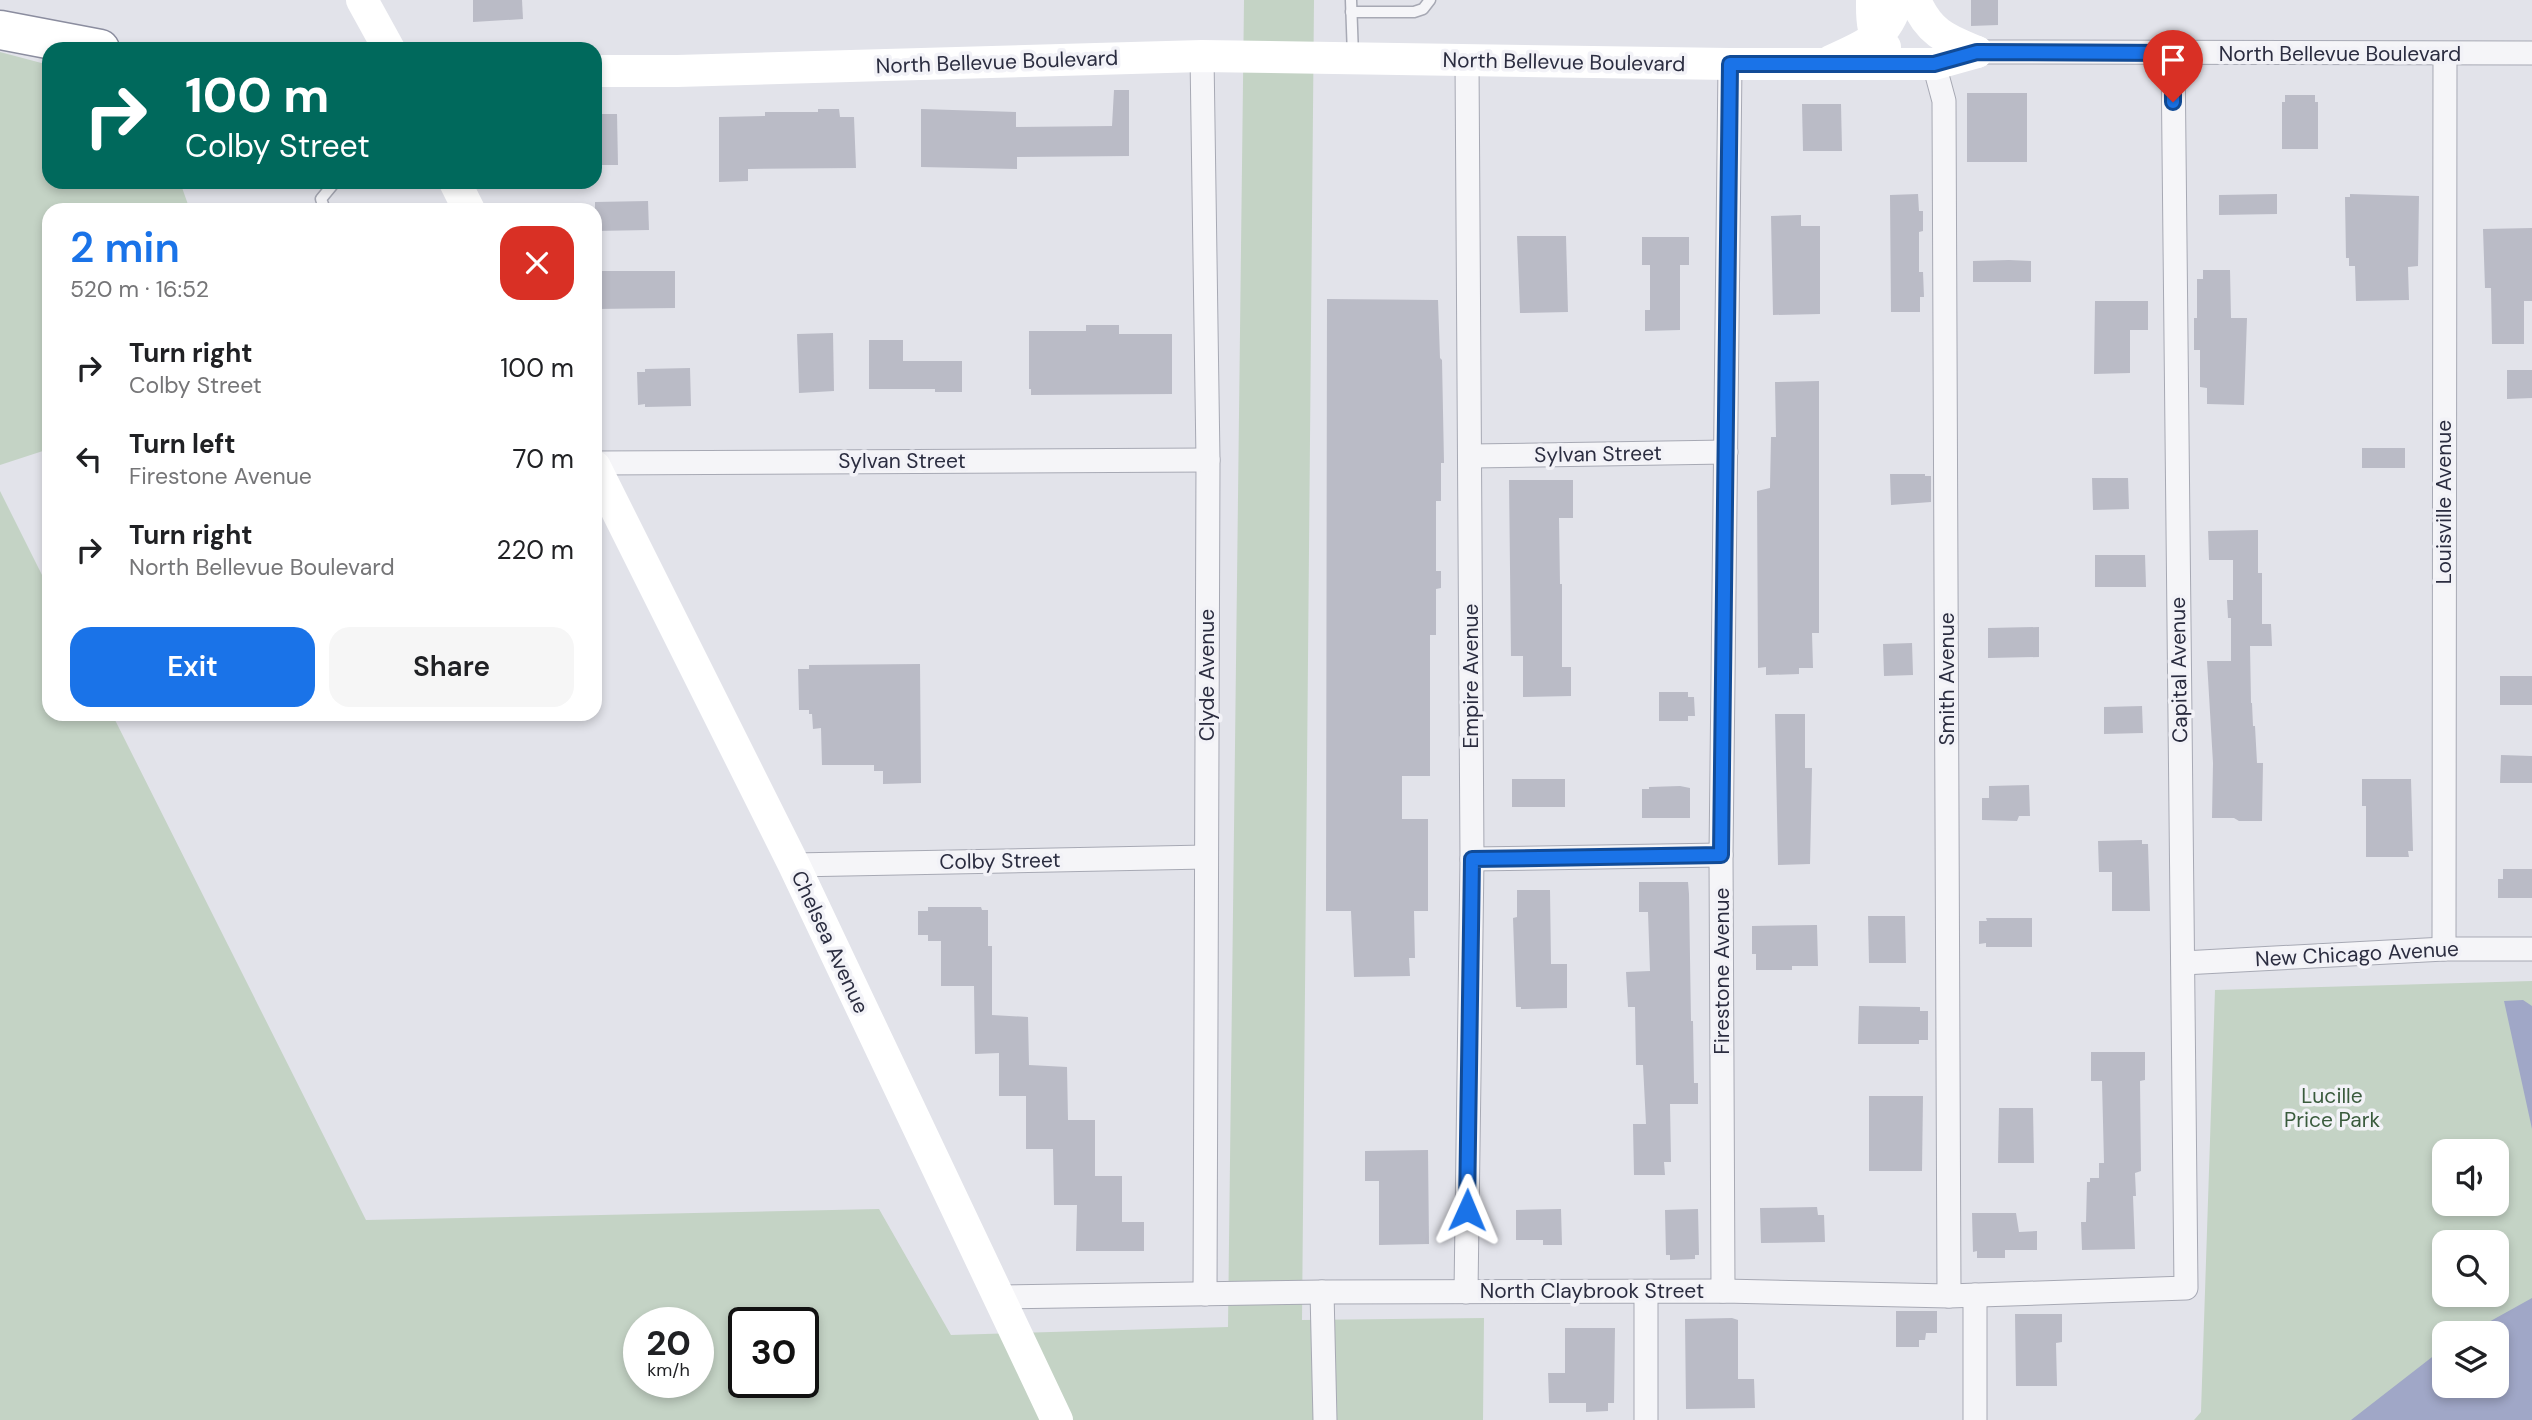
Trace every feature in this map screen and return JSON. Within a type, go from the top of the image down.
[{"type":"highway","points":[[0,30],[58,42]]},
{"type":"main road","points":[[362,0],[385,42]]},
{"type":"main road","points":[[1872,0],[1872,26],[1876,38],[1889,50],[1922,64]]},
{"type":"main road","points":[[1826,64],[1876,38],[1885,29],[1898,0]]},
{"type":"main road","points":[[1915,0],[1922,17],[1944,38],[1977,52]]},
{"type":"main road","name":"North Bellevue Boulevard","points":[[602,71],[1202,56],[1730,64],[1922,64],[1977,52]]},
{"type":"main road","name":"Chelsea Avenue","points":[[602,479],[794,865],[1057,1420]]},
{"type":"street","name":"North Bellevue Boulevard","points":[[1977,52],[2445,55],[2532,53]]},
{"type":"street","name":"Capital Avenue","points":[[2173,53],[2186,1288]]},
{"type":"street","name":"Louisville Avenue","points":[[2444,949],[2445,55]]},
{"type":"street","name":"Clyde Avenue","points":[[1202,56],[1208,460],[1205,1294]]},
{"type":"street","name":"Empire Avenue","points":[[1466,1292],[1472,859],[1467,60]]},
{"type":"street","name":"Firestone Avenue","points":[[1724,1290],[1721,855],[1730,64]]},
{"type":"street","name":"Smith Avenue","points":[[1922,64],[1944,101],[1949,1296]]},
{"type":"street","name":"Sylvan Street","points":[[1471,456],[1726,453]]},
{"type":"street","name":"Sylvan Street","points":[[602,465],[1208,460]]},
{"type":"street","points":[[1472,859],[1721,855]]},
{"type":"street","name":"Colby Street","points":[[794,865],[1206,857]]},
{"type":"street","name":"New Chicago Avenue","points":[[2183,963],[2444,949],[2532,949]]},
{"type":"street","name":"North Claybrook Street","points":[[997,1297],[1724,1290],[1949,1296],[2186,1288]]},
{"type":"street","points":[[1322,1292],[1325,1420]]},
{"type":"street","points":[[1646,1292],[1646,1420]]},
{"type":"street","points":[[1975,1295],[1975,1420]]},
{"type":"lane","points":[[1351,0],[1353,59]]},
{"type":"lane","points":[[1351,12],[1414,12],[1423,9],[1430,0]]},
{"type":"green space","points":[[1244,0],[1314,0],[1302,1320],[1484,1318],[1483,1420],[0,1420],[0,491],[42,575],[42,721],[116,721],[366,1220],[879,1209],[951,1335],[1228,1327]]},
{"type":"green space","points":[[0,52],[42,63],[42,189],[182,189],[188,203],[42,203],[42,451],[0,465]]},
{"type":"green space","name":"Lucille Price Park","points":[[2532,981],[2532,1420],[2194,1420],[2201,1412],[2215,990]]},
{"type":"water","points":[[2523,1000],[2532,1006],[2532,1129],[2504,1001]]},
{"type":"water","points":[[2532,1298],[2532,1420],[2351,1420],[2432,1357],[2432,1398],[2509,1398],[2509,1321],[2491,1321]]},
{"type":"building","points":[[473,0],[522,0],[523,19],[473,22]]},
{"type":"building","points":[[1971,0],[1998,0],[1998,25],[1971,26]]},
{"type":"building","points":[[1114,90],[1129,90],[1129,156],[1017,157],[1017,169],[921,167],[921,109],[1016,112],[1016,127],[1112,126]]},
{"type":"building","points":[[1967,93],[2027,93],[2027,162],[1967,162]]},
{"type":"building","points":[[2285,95],[2315,95],[2315,102],[2318,102],[2318,149],[2282,149],[2282,102],[2285,102]]},
{"type":"building","points":[[1802,104],[1841,104],[1842,151],[1803,151]]},
{"type":"building","points":[[818,109],[839,109],[840,117],[854,117],[856,168],[748,169],[748,181],[719,182],[719,117],[765,116],[765,112],[818,112]]},
{"type":"building","points":[[602,114],[617,114],[618,165],[602,165]]},
{"type":"building","points":[[1918,194],[1919,211],[1923,211],[1923,231],[1919,232],[1919,272],[1923,272],[1924,297],[1920,297],[1920,312],[1891,312],[1890,195]]},
{"type":"building","points":[[2277,194],[2277,214],[2219,215],[2219,195]]},
{"type":"building","points":[[2350,194],[2419,196],[2418,266],[2408,267],[2409,300],[2356,301],[2355,266],[2349,266],[2349,258],[2346,258],[2345,197],[2350,197]]},
{"type":"building","points":[[648,201],[649,230],[602,231],[602,203],[595,202]]},
{"type":"building","points":[[1801,215],[1801,226],[1820,226],[1820,314],[1773,315],[1771,216]]},
{"type":"building","points":[[2532,228],[2532,301],[2524,301],[2524,344],[2492,344],[2491,288],[2485,288],[2483,229]]},
{"type":"building","points":[[1517,236],[1566,236],[1568,312],[1520,313]]},
{"type":"building","points":[[1642,237],[1689,237],[1689,265],[1680,265],[1680,330],[1645,331],[1645,310],[1650,310],[1650,265],[1642,265]]},
{"type":"building","points":[[1973,261],[2031,261],[2031,282],[1973,282]]},
{"type":"building","points":[[2203,270],[2230,270],[2231,318],[2247,318],[2244,405],[2207,404],[2207,388],[2200,387],[2200,350],[2194,350],[2194,318],[2197,318],[2197,279],[2203,279]]},
{"type":"building","points":[[602,271],[675,271],[675,308],[602,309]]},
{"type":"building","points":[[1327,299],[1438,300],[1444,463],[1441,463],[1441,501],[1436,501],[1436,571],[1441,571],[1441,588],[1436,589],[1436,635],[1430,635],[1430,776],[1402,776],[1402,819],[1428,819],[1428,911],[1414,911],[1415,958],[1409,958],[1410,976],[1354,977],[1351,911],[1326,911]]},
{"type":"building","points":[[2095,301],[2148,301],[2148,330],[2130,330],[2130,373],[2094,374]]},
{"type":"building","points":[[1086,325],[1119,325],[1119,334],[1172,334],[1172,394],[1031,395],[1029,331],[1086,331]]},
{"type":"building","points":[[833,333],[834,391],[799,393],[797,334]]},
{"type":"building","points":[[869,340],[903,340],[903,361],[962,361],[962,392],[935,392],[935,389],[869,389]]},
{"type":"building","points":[[690,368],[691,406],[638,405],[637,372],[645,372],[645,369]]},
{"type":"building","points":[[2507,370],[2532,370],[2532,398],[2507,399]]},
{"type":"building","points":[[1819,381],[1819,633],[1812,633],[1813,668],[1799,668],[1799,674],[1766,675],[1766,667],[1758,668],[1757,491],[1770,488],[1771,437],[1776,437],[1775,382]]},
{"type":"building","points":[[2362,448],[2405,448],[2405,468],[2362,468]]},
{"type":"building","points":[[1890,474],[1931,476],[1931,502],[1891,505]]},
{"type":"building","points":[[2092,478],[2128,478],[2129,509],[2093,510]]},
{"type":"building","points":[[1509,480],[1573,480],[1573,518],[1559,518],[1562,667],[1571,667],[1571,696],[1523,697],[1523,656],[1511,656]]},
{"type":"building","points":[[2258,530],[2258,573],[2262,573],[2262,624],[2271,624],[2272,646],[2250,646],[2251,703],[2257,763],[2263,763],[2262,821],[2212,818],[2213,763],[2207,661],[2231,661],[2231,618],[2228,618],[2227,600],[2233,600],[2233,560],[2209,560],[2208,531]]},
{"type":"building","points":[[2095,555],[2145,555],[2146,587],[2095,587]]},
{"type":"building","points":[[2039,627],[2039,657],[1988,658],[1988,628]]},
{"type":"building","points":[[1912,643],[1913,675],[1884,676],[1883,644]]},
{"type":"building","points":[[920,664],[921,783],[883,784],[883,771],[874,771],[874,765],[822,765],[821,728],[813,729],[812,714],[809,714],[809,710],[799,710],[798,669],[809,669],[809,665]]},
{"type":"building","points":[[2500,676],[2532,676],[2532,705],[2500,705]]},
{"type":"building","points":[[1659,692],[1688,692],[1688,697],[1694,697],[1695,716],[1688,716],[1688,721],[1659,721]]},
{"type":"building","points":[[2142,706],[2143,733],[2104,734],[2104,707]]},
{"type":"building","points":[[1775,714],[1805,714],[1805,768],[1812,768],[1810,864],[1778,865]]},
{"type":"building","points":[[2501,755],[2532,756],[2532,783],[2500,783]]},
{"type":"building","points":[[1512,779],[1565,779],[1565,807],[1512,807]]},
{"type":"building","points":[[2362,779],[2411,779],[2413,851],[2408,851],[2409,857],[2366,857],[2366,806],[2362,806]]},
{"type":"building","points":[[2029,785],[2030,816],[2019,816],[2017,821],[1982,820],[1982,798],[1989,798],[1989,786]]},
{"type":"building","points":[[1680,786],[1690,788],[1690,818],[1642,818],[1642,789]]},
{"type":"building","points":[[2142,840],[2142,844],[2148,844],[2150,911],[2112,911],[2112,872],[2099,872],[2098,841]]},
{"type":"building","points":[[2503,869],[2532,869],[2532,898],[2498,898],[2498,879],[2503,879]]},
{"type":"building","points":[[1639,882],[1688,882],[1691,1021],[1694,1083],[1698,1083],[1698,1104],[1670,1104],[1671,1162],[1664,1162],[1665,1175],[1634,1175],[1633,1124],[1646,1124],[1643,1065],[1636,1065],[1635,1007],[1628,1007],[1626,972],[1650,971],[1648,912],[1639,912]]},
{"type":"building","points":[[1517,890],[1550,890],[1551,964],[1567,964],[1567,1008],[1516,1007],[1513,918],[1517,917]]},
{"type":"building","points":[[928,907],[981,907],[982,910],[988,910],[988,946],[992,946],[992,1015],[1028,1017],[1029,1065],[1067,1067],[1068,1120],[1095,1120],[1095,1176],[1122,1176],[1122,1222],[1144,1222],[1144,1251],[1076,1251],[1077,1205],[1054,1205],[1053,1149],[1026,1149],[1026,1096],[999,1096],[999,1053],[975,1054],[974,986],[941,986],[941,941],[928,941],[928,935],[918,935],[918,911],[928,911]]},
{"type":"building","points":[[1868,916],[1905,916],[1906,963],[1869,963]]},
{"type":"building","points":[[1986,918],[2032,918],[2032,947],[1986,947],[1986,943],[1979,944],[1979,921],[1987,921]]},
{"type":"building","points":[[1817,925],[1818,966],[1792,966],[1792,970],[1756,970],[1756,954],[1752,954],[1752,926]]},
{"type":"building","points":[[1859,1006],[1920,1007],[1920,1011],[1928,1011],[1928,1040],[1919,1040],[1919,1044],[1858,1044]]},
{"type":"building","points":[[2091,1052],[2145,1052],[2145,1080],[2140,1081],[2141,1171],[2135,1173],[2136,1196],[2133,1196],[2135,1249],[2082,1250],[2081,1222],[2086,1222],[2087,1182],[2090,1182],[2090,1178],[2099,1178],[2099,1163],[2104,1163],[2102,1081],[2091,1081]]},
{"type":"building","points":[[1869,1096],[1923,1096],[1922,1171],[1869,1171]]},
{"type":"building","points":[[1999,1108],[2033,1108],[2034,1163],[1998,1163]]},
{"type":"building","points":[[1428,1150],[1429,1244],[1379,1245],[1379,1181],[1365,1181],[1365,1151]]},
{"type":"building","points":[[1817,1207],[1818,1215],[1824,1215],[1825,1242],[1761,1243],[1760,1208]]},
{"type":"building","points":[[1561,1209],[1562,1245],[1543,1245],[1543,1240],[1516,1240],[1516,1210]]},
{"type":"building","points":[[1698,1209],[1699,1255],[1695,1255],[1695,1259],[1670,1260],[1670,1255],[1666,1255],[1665,1210]]},
{"type":"building","points":[[1972,1213],[2016,1213],[2019,1232],[2037,1231],[2037,1250],[2005,1250],[2005,1258],[1977,1258],[1977,1251],[1973,1252]]},
{"type":"building","points":[[1896,1311],[1937,1311],[1937,1333],[1926,1333],[1925,1340],[1919,1340],[1919,1347],[1896,1347]]},
{"type":"building","points":[[2015,1314],[2062,1314],[2062,1342],[2056,1343],[2057,1386],[2016,1386]]},
{"type":"building","points":[[1685,1319],[1738,1320],[1738,1379],[1754,1379],[1755,1408],[1686,1409]]},
{"type":"building","points":[[1565,1328],[1615,1328],[1614,1403],[1608,1403],[1608,1411],[1586,1412],[1586,1403],[1549,1403],[1548,1373],[1565,1373]]},
{"type":"route","points":[[1467,1210],[1472,859],[1721,855],[1730,64],[1934,64],[1977,52],[2173,53],[2173,102]]}]
